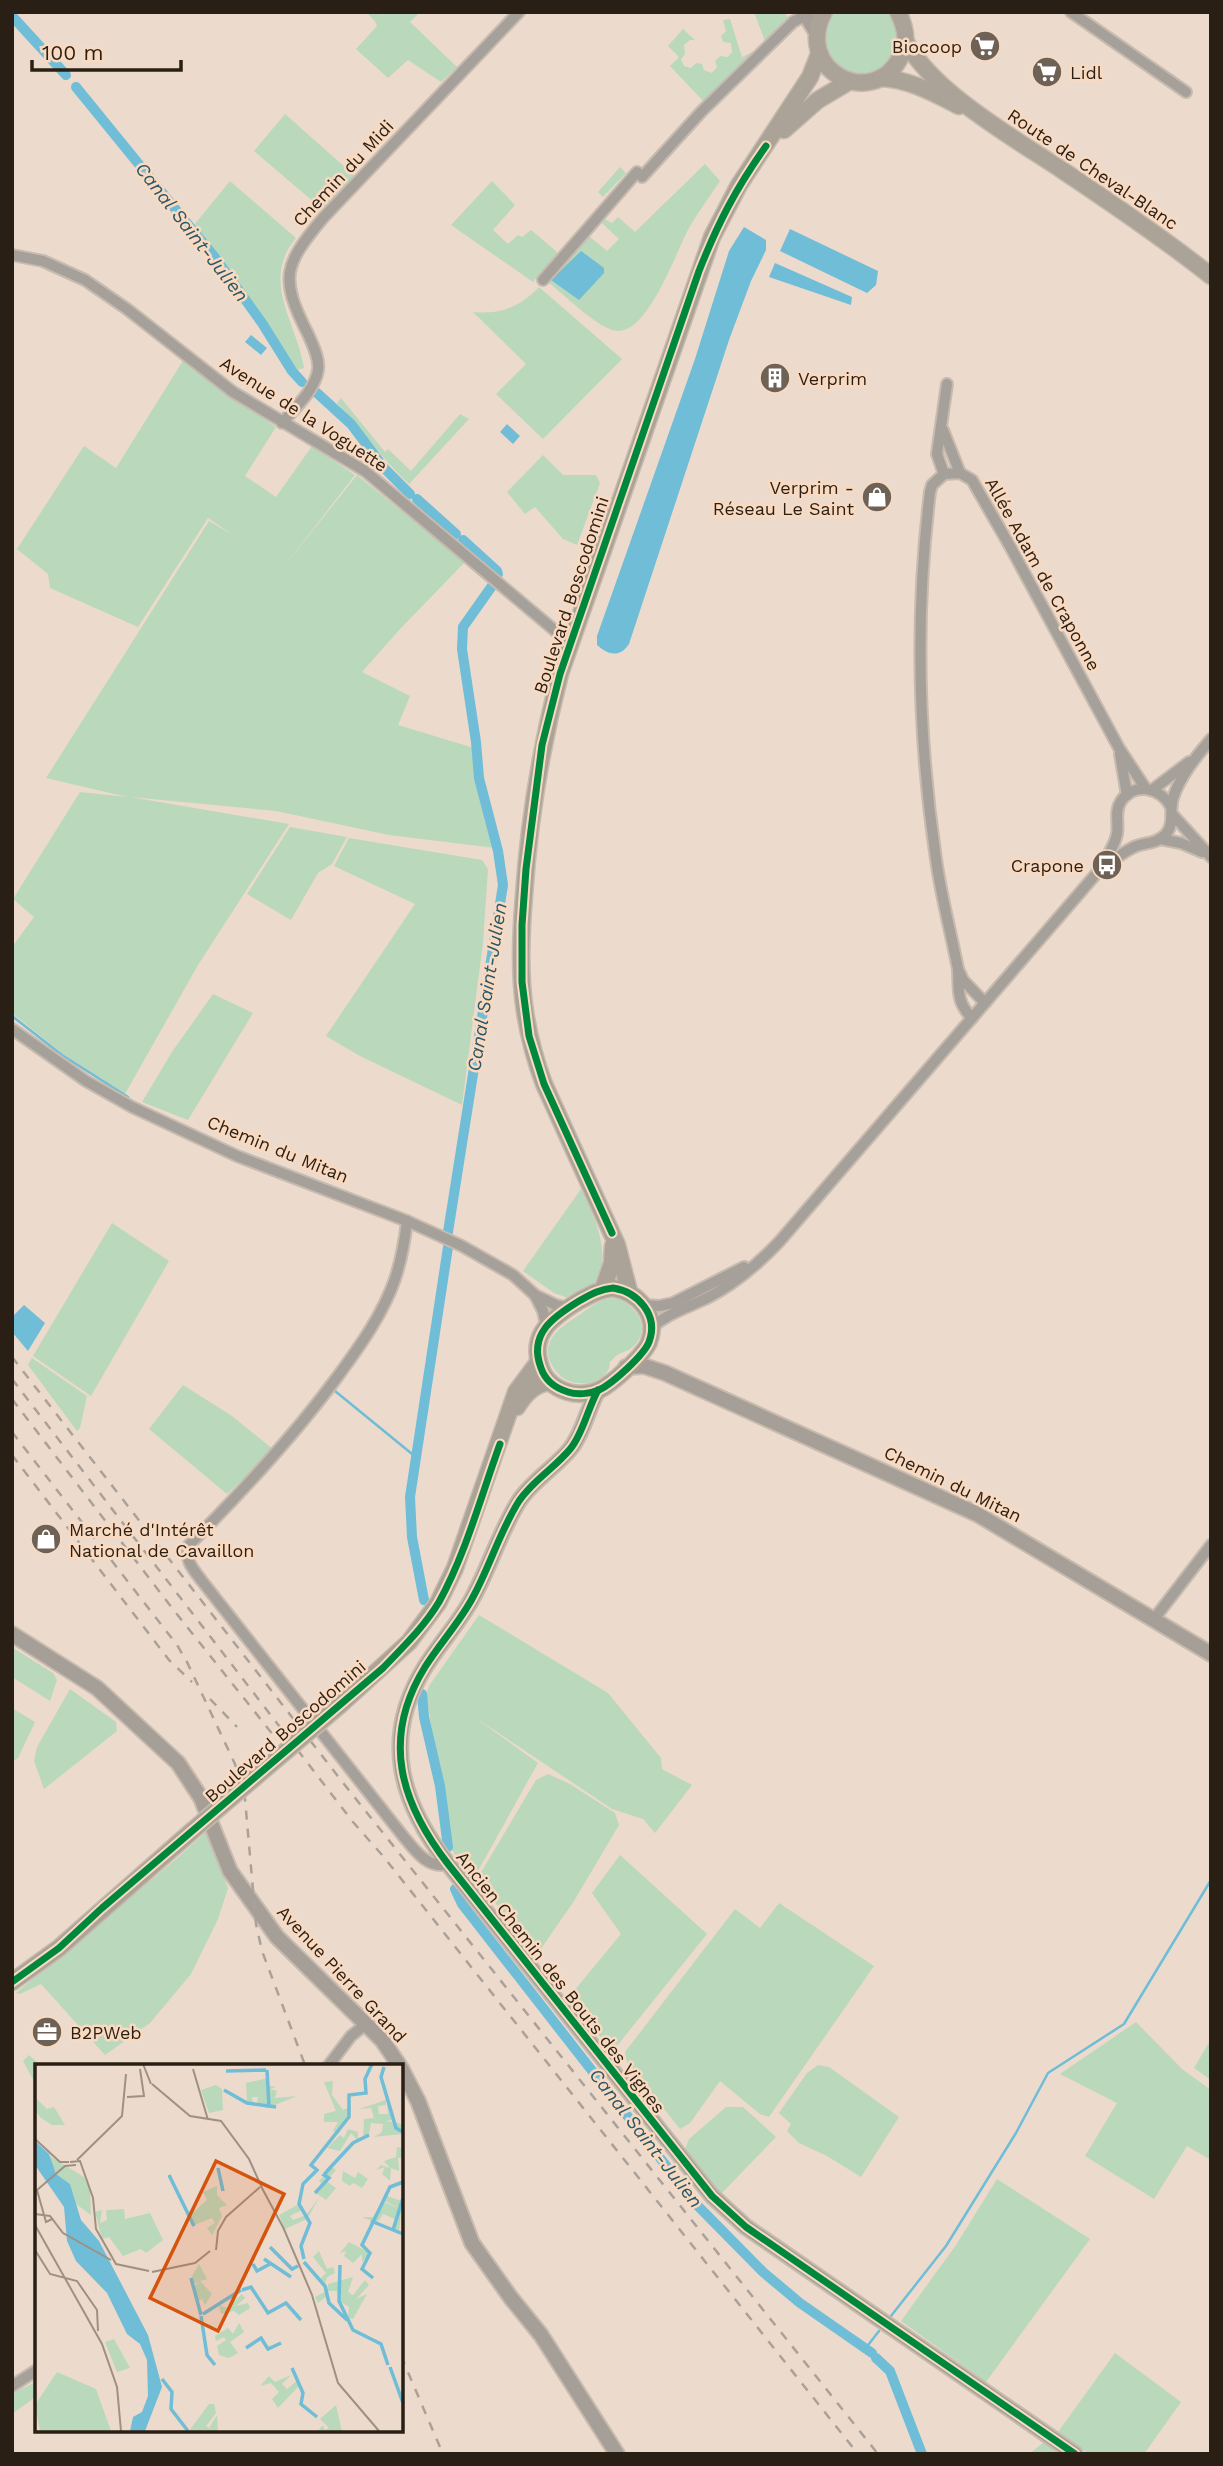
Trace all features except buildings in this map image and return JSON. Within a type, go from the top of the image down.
[{"type":"main road","points":[[824,12],[816,32],[819,54],[828,68],[850,81],[895,78],[916,85],[986,120]]},
{"type":"main road","points":[[880,78],[898,63],[906,42],[906,32],[898,12]]},
{"type":"main road","points":[[906,42],[927,69],[986,120]]},
{"type":"main road","name":"Boulevard Boscodomini","points":[[629,1292],[622,1259],[544,1084],[529,1036],[522,982],[522,925],[532,809],[542,746],[560,674],[694,284],[724,212],[813,72],[819,54]]},
{"type":"main road","name":"Boulevard Boscodomini","points":[[766,146],[818,100],[850,81]]},
{"type":"main road","name":"Route de Cheval-Blanc","points":[[986,120],[1149,229],[1211,276]]},
{"type":"main road","name":"Boulevard Boscodomini","points":[[603,1289],[612,1263],[611,1233]]},
{"type":"main road","points":[[613,1288],[629,1292],[644,1305],[650,1319],[650,1336],[626,1367],[598,1390],[586,1394],[568,1392],[550,1382],[541,1370],[539,1361],[538,1342],[546,1325],[603,1289],[613,1288]]},
{"type":"main road","name":"Boulevard Boscodomini","points":[[12,1982],[59,1948],[102,1908],[383,1668],[409,1642],[438,1603],[455,1568],[516,1392],[539,1361]]},
{"type":"main road","name":"Boulevard Boscodomini","points":[[500,1444],[522,1398],[536,1386],[550,1382]]},
{"type":"main road","name":"Boulevard Boscodomini","points":[[12,1968],[102,1908]]},
{"type":"street","name":"Chemin du Midi","points":[[282,424],[310,389],[319,368],[313,344],[296,311],[288,278],[297,250],[323,218],[519,12]]},
{"type":"street","points":[[1071,12],[1186,92]]},
{"type":"street","points":[[543,279],[637,172],[642,177],[701,112],[793,22],[805,14],[816,32]]},
{"type":"street","name":"Avenue de la Voguette","points":[[12,255],[43,261],[85,280],[127,309],[233,392],[282,424],[365,471],[559,634]]},
{"type":"street","points":[[947,384],[937,454],[944,474],[930,492],[924,540],[919,678],[933,842],[958,969],[958,996],[964,1010],[972,1018]]},
{"type":"street","points":[[942,428],[960,473]]},
{"type":"street","name":"Allée Adam de Craponne","points":[[944,474],[960,473],[972,480],[1119,748],[1149,789]]},
{"type":"street","points":[[665,1373],[658,1364],[650,1336],[667,1316],[733,1283],[779,1242],[1096,874],[1121,854],[1140,844],[1160,839],[1170,828],[1171,811],[1178,786],[1211,739]]},
{"type":"street","points":[[1119,748],[1126,795]]},
{"type":"street","points":[[1096,874],[1112,846],[1118,825],[1118,809],[1126,795],[1133,791],[1149,789],[1198,754]]},
{"type":"street","points":[[1149,789],[1163,796],[1171,811],[1210,856]]},
{"type":"street","points":[[1118,825],[1126,838],[1140,844]]},
{"type":"street","points":[[1160,839],[1181,843],[1210,856]]},
{"type":"street","points":[[958,969],[963,980],[985,1003]]},
{"type":"street","name":"Chemin du Mitan","points":[[12,1029],[86,1081],[132,1107],[237,1156],[407,1221],[486,1259],[513,1275],[535,1294],[556,1305],[569,1308]]},
{"type":"street","points":[[407,1221],[396,1278],[383,1307],[357,1350],[292,1437],[242,1493],[189,1545],[186,1553],[190,1565],[202,1581],[419,1855],[435,1865],[447,1864]]},
{"type":"street","points":[[644,1305],[673,1303],[729,1276],[779,1242]]},
{"type":"street","points":[[535,1294],[546,1325]]},
{"type":"street","name":"Chemin du Mitan","points":[[626,1367],[644,1366],[665,1373],[977,1514],[1211,1654]]},
{"type":"street","name":"Ancien Chemin des Bouts des Vignes","points":[[598,1390],[571,1449],[521,1499],[508,1521],[473,1599],[436,1650],[411,1692],[401,1744],[404,1779],[417,1819],[447,1864],[712,2196],[746,2227],[1075,2454]]},
{"type":"street","points":[[568,1392],[579,1411],[582,1425]]},
{"type":"street","points":[[1154,1619],[1211,1545]]},
{"type":"street","name":"Avenue Pierre Grand","points":[[12,1634],[97,1688],[178,1763],[201,1798],[230,1871],[277,1937],[382,2039],[399,2064]]},
{"type":"street","points":[[330,2064],[351,2036],[366,2024]]},
{"type":"street","name":"Avenue Pierre Grand","points":[[402,2070],[418,2101],[472,2243],[541,2335],[617,2454]]},
{"type":"street","points":[[12,2386],[35,2371]]},
{"type":"green space","points":[[366,12],[384,12],[378,19],[385,12],[420,12],[410,22],[457,67],[441,82],[408,60],[388,78],[356,49],[377,26]]},
{"type":"green space","points":[[754,12],[785,12],[790,22],[766,44]]},
{"type":"green space","points":[[832,12],[890,12],[898,37],[894,53],[883,66],[870,72],[856,73],[843,68],[832,59],[826,47],[825,30]]},
{"type":"green space","points":[[730,19],[742,57],[759,49],[706,104],[670,66],[679,57],[668,46],[683,29],[695,40],[684,45],[685,54],[681,59],[684,66],[691,68],[696,63],[702,64],[704,70],[712,73],[717,67],[715,61],[720,56],[728,57],[732,52],[731,43],[723,42],[721,36],[726,31],[723,20]]},
{"type":"green space","points":[[285,114],[355,176],[322,209],[254,151]]},
{"type":"green space","points":[[705,164],[720,181],[690,226],[652,303],[630,327],[619,331],[603,326],[549,283],[549,277],[589,236],[607,251],[619,239],[602,223],[605,219],[612,223],[618,217],[635,232]]},
{"type":"green space","points":[[620,167],[626,173],[603,197],[598,192]]},
{"type":"green space","points":[[230,181],[296,238],[286,254],[281,270],[281,286],[304,368],[297,370],[194,225]]},
{"type":"green space","points":[[492,181],[515,205],[493,230],[508,244],[518,235],[522,237],[531,230],[556,251],[557,254],[533,282],[451,225]]},
{"type":"green space","points":[[539,287],[622,359],[543,439],[496,394],[526,364],[473,312],[509,308]]},
{"type":"green space","points":[[184,359],[276,427],[245,476],[276,497],[312,446],[355,475],[282,569],[357,475],[465,562],[362,672],[410,696],[398,725],[474,748],[478,779],[495,848],[389,835],[276,811],[130,797],[289,824],[198,965],[125,1094],[63,1054],[12,1013],[12,947],[34,917],[13,899],[80,792],[127,797],[46,778],[209,521],[233,535],[208,518],[138,627],[50,588],[48,574],[17,549],[84,446],[116,468]]},
{"type":"green space","points":[[341,398],[385,452],[388,449],[411,471],[460,414],[469,419],[409,484],[337,403]]},
{"type":"green space","points":[[543,455],[563,475],[596,475],[600,483],[577,545],[563,539],[535,507],[525,514],[507,492]]},
{"type":"green space","points":[[290,827],[347,837],[332,864],[318,873],[291,920],[247,894]]},
{"type":"green space","points":[[349,838],[482,860],[488,869],[483,943],[462,1105],[360,1056],[326,1036],[415,904],[334,866]]},
{"type":"green space","points":[[213,994],[253,1013],[188,1120],[142,1102],[172,1052]]},
{"type":"green space","points":[[581,1189],[599,1234],[603,1259],[596,1281],[568,1298],[554,1293],[523,1271]]},
{"type":"green space","points":[[112,1223],[169,1261],[91,1396],[33,1356]]},
{"type":"green space","points":[[612,1298],[627,1304],[638,1316],[642,1330],[640,1338],[632,1348],[610,1362],[607,1372],[600,1379],[581,1383],[565,1379],[557,1373],[550,1360],[548,1352],[552,1337],[564,1325],[591,1307]]},
{"type":"green space","points":[[32,1358],[87,1396],[77,1431],[28,1365]]},
{"type":"green space","points":[[183,1385],[232,1416],[274,1450],[227,1494],[149,1429]]},
{"type":"green space","points":[[479,1615],[608,1693],[661,1758],[662,1769],[692,1785],[655,1833],[643,1819],[612,1809],[473,1716],[538,1763],[473,1880],[452,1850],[426,1695],[429,1686]]},
{"type":"green space","points":[[13,1648],[53,1673],[57,1680],[50,1701],[12,1677]]},
{"type":"green space","points":[[70,1689],[116,1722],[117,1731],[44,1789],[34,1761],[37,1747]]},
{"type":"green space","points":[[12,1708],[35,1722],[18,1758],[12,1762]]},
{"type":"green space","points":[[548,1774],[570,1784],[615,1813],[619,1825],[574,1901],[536,1956],[477,1879],[536,1780]]},
{"type":"green space","points":[[207,1831],[228,1888],[218,1919],[191,1974],[150,2023],[105,2055],[41,1984],[20,1994],[16,1993],[175,1860]]},
{"type":"green space","points":[[620,1855],[707,1934],[612,2052],[569,1997],[621,1934],[592,1893]]},
{"type":"green space","points":[[779,1903],[874,1966],[769,2117],[760,2114],[720,2081],[690,2123],[680,2129],[627,2062],[625,2052],[735,1909],[760,1928]]},
{"type":"green space","points":[[1136,2022],[1182,2069],[1211,2090],[1211,2160],[1187,2146],[1154,2199],[1085,2156],[1117,2103],[1060,2074]]},
{"type":"green space","points":[[1211,2039],[1211,2080],[1194,2068]]},
{"type":"green space","points":[[29,2055],[39,2064],[35,2064],[35,2083],[23,2061]]},
{"type":"green space","points":[[818,2065],[829,2067],[899,2117],[861,2177],[799,2143],[787,2131],[791,2124],[779,2113],[807,2073]]},
{"type":"green space","points":[[726,2107],[743,2107],[776,2137],[720,2195],[684,2152],[689,2139]]},
{"type":"green space","points":[[997,2179],[1090,2239],[986,2382],[901,2321],[956,2245]]},
{"type":"green space","points":[[1115,2353],[1181,2402],[1144,2454],[1089,2454],[1058,2432]]},
{"type":"green space","points":[[35,2382],[35,2397],[12,2414],[12,2394]]},
{"type":"green space","points":[[1044,2442],[1060,2454],[1029,2454]]},
{"type":"water","points":[[744,227],[766,240],[766,250],[729,340],[629,644],[618,653],[610,653],[597,645],[597,636],[695,359],[729,251]]},
{"type":"water","points":[[790,229],[878,271],[876,285],[867,293],[780,251]]},
{"type":"water","points":[[581,251],[604,268],[604,273],[579,300],[551,280]]},
{"type":"water","points":[[775,263],[852,297],[851,305],[769,277]]},
{"type":"water","points":[[251,335],[267,348],[261,355],[245,342]]},
{"type":"water","points":[[507,424],[520,436],[513,444],[500,432]]},
{"type":"water","points":[[24,1305],[45,1323],[28,1351],[12,1332],[12,1317]]},
{"type":"waterway","name":"Canal Saint-Julien","points":[[12,16],[66,75]]},
{"type":"waterway","name":"Canal Saint-Julien","points":[[76,87],[216,259],[302,382]]},
{"type":"waterway","name":"Canal Saint-Julien","points":[[317,393],[351,424],[385,469],[410,494]]},
{"type":"waterway","name":"Canal Saint-Julien","points":[[417,499],[456,534]]},
{"type":"waterway","name":"Canal Saint-Julien","points":[[463,540],[498,574]]},
{"type":"waterway","name":"Canal Saint-Julien","points":[[448,1232],[503,885],[498,851],[479,778],[462,649],[463,627],[492,586]]},
{"type":"waterway","points":[[12,1016],[62,1055],[128,1097]]},
{"type":"waterway","name":"Canal Saint-Julien","points":[[424,1600],[412,1537],[410,1497],[448,1247]]},
{"type":"waterway","points":[[335,1391],[417,1458]]},
{"type":"waterway","name":"Canal Saint-Julien","points":[[422,1694],[424,1717],[440,1786],[448,1847]]},
{"type":"waterway","points":[[891,2316],[946,2246],[1016,2133],[1048,2073],[1124,2024],[1211,1880]]},
{"type":"waterway","name":"Canal Saint-Julien","points":[[455,1889],[462,1904],[696,2204],[763,2272],[800,2303],[872,2353]]},
{"type":"waterway","points":[[865,2349],[879,2331]]},
{"type":"waterway","name":"Canal Saint-Julien","points":[[876,2358],[890,2371],[922,2454]]},
{"type":"railway","points":[[12,1357],[344,1784],[878,2454]]},
{"type":"railway","points":[[12,1379],[353,1822],[383,1856],[858,2454]]},
{"type":"railway","points":[[12,1399],[274,1736]]},
{"type":"railway","points":[[12,1432],[177,1645],[235,1764],[245,1799],[256,1924],[262,1951],[305,2064]]},
{"type":"railway","points":[[12,1455],[169,1660],[192,1682]]},
{"type":"railway","points":[[210,1699],[237,1727]]},
{"type":"railway","points":[[402,2358],[443,2454]]},
{"type":"cycle path","points":[[612,1233],[544,1084],[529,1036],[522,982],[522,925],[526,869],[542,745],[560,674],[699,271],[728,206],[766,146]]},
{"type":"cycle path","points":[[613,1288],[631,1294],[649,1314],[651,1332],[646,1348],[627,1369],[599,1390],[579,1394],[559,1388],[548,1380],[541,1368],[538,1356],[540,1336],[552,1320],[569,1307],[595,1293],[613,1288]]},
{"type":"cycle path","points":[[598,1390],[571,1448],[519,1501],[473,1597],[425,1667],[411,1693],[403,1719],[400,1744],[402,1769],[418,1817],[448,1864],[712,2196],[746,2227],[1075,2454]]},
{"type":"cycle path","points":[[12,1982],[59,1948],[102,1908],[383,1668],[413,1636],[433,1611],[449,1583],[500,1444]]},
{"type":"place","name":"Biocoop","points":[[985,46]]},
{"type":"place","name":"Lidl","points":[[1047,72]]},
{"type":"place","name":"Verprim","points":[[775,378]]},
{"type":"place","name":"Verprim - Réseau Le Saint","points":[[877,497]]},
{"type":"place","name":"Crapone","points":[[1107,865]]},
{"type":"place","name":"Marché d'Intérêt National de Cavaillon","points":[[46,1539]]},
{"type":"place","name":"B2PWeb","points":[[47,2032]]}]
